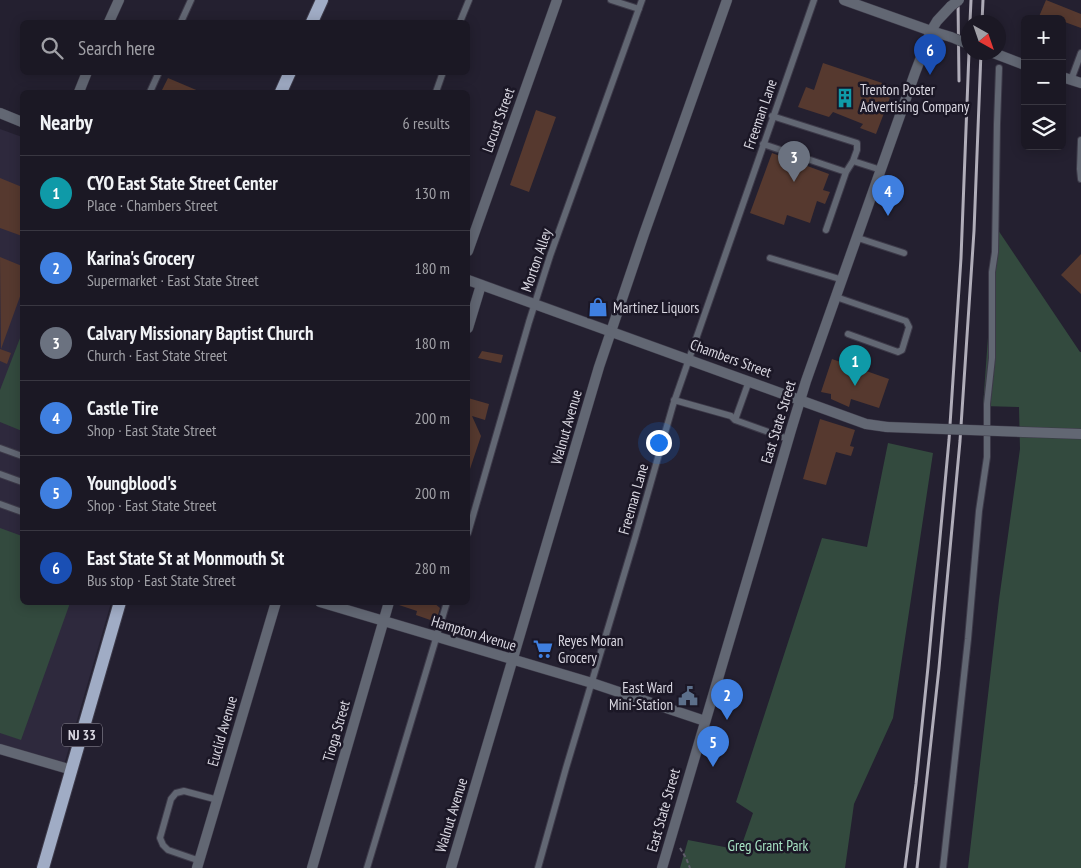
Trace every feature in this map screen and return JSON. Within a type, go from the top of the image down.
[{"type":"main road","points":[[313,20],[322,0]]},
{"type":"main road","points":[[282,90],[289,75]]},
{"type":"main road","name":"NJ 33","points":[[43,868],[119,605]]},
{"type":"street","points":[[110,20],[119,0]]},
{"type":"street","name":"Locust Street","points":[[470,245],[557,0]]},
{"type":"street","name":"Walnut Avenue","points":[[451,868],[596,376],[727,0]]},
{"type":"street","points":[[844,0],[961,41]]},
{"type":"street","name":"East State Street","points":[[662,868],[800,399],[931,31],[955,3]]},
{"type":"street","points":[[999,60],[1002,63],[1021,65]]},
{"type":"street","points":[[80,90],[86,75]]},
{"type":"street","points":[[0,114],[20,121]]},
{"type":"street","name":"Chambers Street","points":[[470,281],[611,330],[866,424],[888,427],[1081,434]]},
{"type":"street","points":[[470,321],[481,285]]},
{"type":"street","name":"Euclid Avenue","points":[[198,864],[275,605]]},
{"type":"street","name":"Hampton Avenue","points":[[330,605],[592,684],[705,721]]},
{"type":"street","name":"Tioga Street","points":[[312,868],[388,605]]},
{"type":"street","points":[[0,749],[72,770]]},
{"type":"lane","points":[[182,20],[191,0]]},
{"type":"lane","points":[[461,20],[469,0]]},
{"type":"lane","points":[[612,0],[639,10]]},
{"type":"lane","name":"Morton Alley","points":[[470,526],[535,304],[642,0]]},
{"type":"lane","name":"Freeman Lane","points":[[538,868],[674,400],[814,0]]},
{"type":"lane","points":[[1071,80],[1081,52]]},
{"type":"lane","points":[[943,868],[986,457],[987,404],[992,358],[992,272],[995,252],[997,124],[1002,63]]},
{"type":"lane","points":[[151,90],[158,75]]},
{"type":"lane","points":[[437,90],[442,75]]},
{"type":"lane","points":[[772,116],[857,143],[854,161],[846,172],[826,230]]},
{"type":"lane","points":[[1081,140],[1081,179]]},
{"type":"lane","points":[[763,144],[846,172]]},
{"type":"lane","points":[[854,161],[881,170]]},
{"type":"lane","points":[[858,238],[904,253]]},
{"type":"lane","points":[[770,258],[842,280]]},
{"type":"lane","points":[[836,297],[906,321],[909,327],[902,350],[898,352],[848,334]]},
{"type":"lane","points":[[735,420],[749,381]]},
{"type":"lane","points":[[674,400],[731,416],[735,420],[788,439]]},
{"type":"lane","points":[[0,448],[20,455]]},
{"type":"lane","points":[[0,474],[20,481]]},
{"type":"lane","points":[[0,504],[20,511]]},
{"type":"lane","points":[[367,868],[446,605]]},
{"type":"lane","points":[[198,864],[168,850],[162,845],[160,838],[171,799],[176,793],[184,791],[218,800]]},
{"type":"path","points":[[671,836],[686,858],[690,868]]},
{"type":"shaded area","points":[[0,129],[20,136],[20,605],[110,605],[64,765],[0,745]]},
{"type":"green space","points":[[996,227],[1081,352],[1081,868],[968,868],[999,600],[1020,449],[1019,407],[983,406]]},
{"type":"green space","points":[[20,338],[20,430],[0,422],[0,390]]},
{"type":"green space","name":"Greg Grant Park","points":[[888,443],[933,453],[893,718],[854,804],[845,868],[680,868],[688,840],[740,850],[753,813],[736,802],[822,538],[867,547]]},
{"type":"green space","points":[[0,528],[20,535],[20,605],[69,605],[21,740],[0,733]]},
{"type":"building","points":[[1046,0],[1081,14],[1081,28],[1066,22],[1066,15],[1040,15]]},
{"type":"building","name":"Trenton Poster Advertising Company","points":[[823,63],[894,87],[876,134],[860,128],[863,124],[833,112],[829,117],[798,107],[806,87],[814,90]]},
{"type":"building","points":[[168,78],[196,90],[162,90]]},
{"type":"building","points":[[536,110],[556,117],[529,192],[510,185]]},
{"type":"building","points":[[772,153],[829,174],[823,190],[830,192],[825,204],[817,201],[810,223],[787,215],[784,225],[750,213]]},
{"type":"building","points":[[0,178],[20,186],[20,235],[0,228]]},
{"type":"building","points":[[1081,254],[1081,294],[1061,275]]},
{"type":"building","points":[[0,257],[20,265],[20,297],[1,349]]},
{"type":"building","points":[[0,349],[11,353],[7,364],[0,361]]},
{"type":"building","points":[[482,351],[503,355],[501,363],[478,358]]},
{"type":"building","points":[[832,359],[889,379],[879,408],[851,399],[849,407],[831,399],[831,394],[821,392]]},
{"type":"building","points":[[470,399],[489,404],[485,420],[472,416],[481,436],[470,469]]},
{"type":"building","points":[[820,419],[855,430],[850,446],[854,447],[851,456],[836,452],[826,485],[803,479]]},
{"type":"building","points":[[399,605],[436,605],[440,608],[436,622],[416,615],[417,611]]},
{"type":"railway","points":[[958,0],[959,81]]},
{"type":"railway","points":[[970,15],[971,0]]},
{"type":"railway","points":[[982,15],[983,0]]},
{"type":"railway","points":[[905,868],[916,784],[949,440],[961,258],[969,60]]},
{"type":"railway","points":[[917,868],[939,668],[960,441],[974,231],[981,60]]},
{"type":"place","name":"East State St at Monmouth St","points":[[930,75]]},
{"type":"place","name":"Trenton Poster Advertising Company","points":[[845,98]]},
{"type":"place","name":"Calvary Missionary Baptist Church","points":[[794,182]]},
{"type":"place","name":"Castle Tire","points":[[888,216]]},
{"type":"place","name":"Martinez Liquors","points":[[598,307]]},
{"type":"place","name":"CYO East State Street Center","points":[[855,386]]},
{"type":"place","name":"Reyes Moran Grocery","points":[[543,649]]},
{"type":"place","name":"East Ward Mini-Station","points":[[688,696]]},
{"type":"place","name":"Karina's Grocery","points":[[727,720]]},
{"type":"place","name":"Youngblood's","points":[[713,767]]}]
